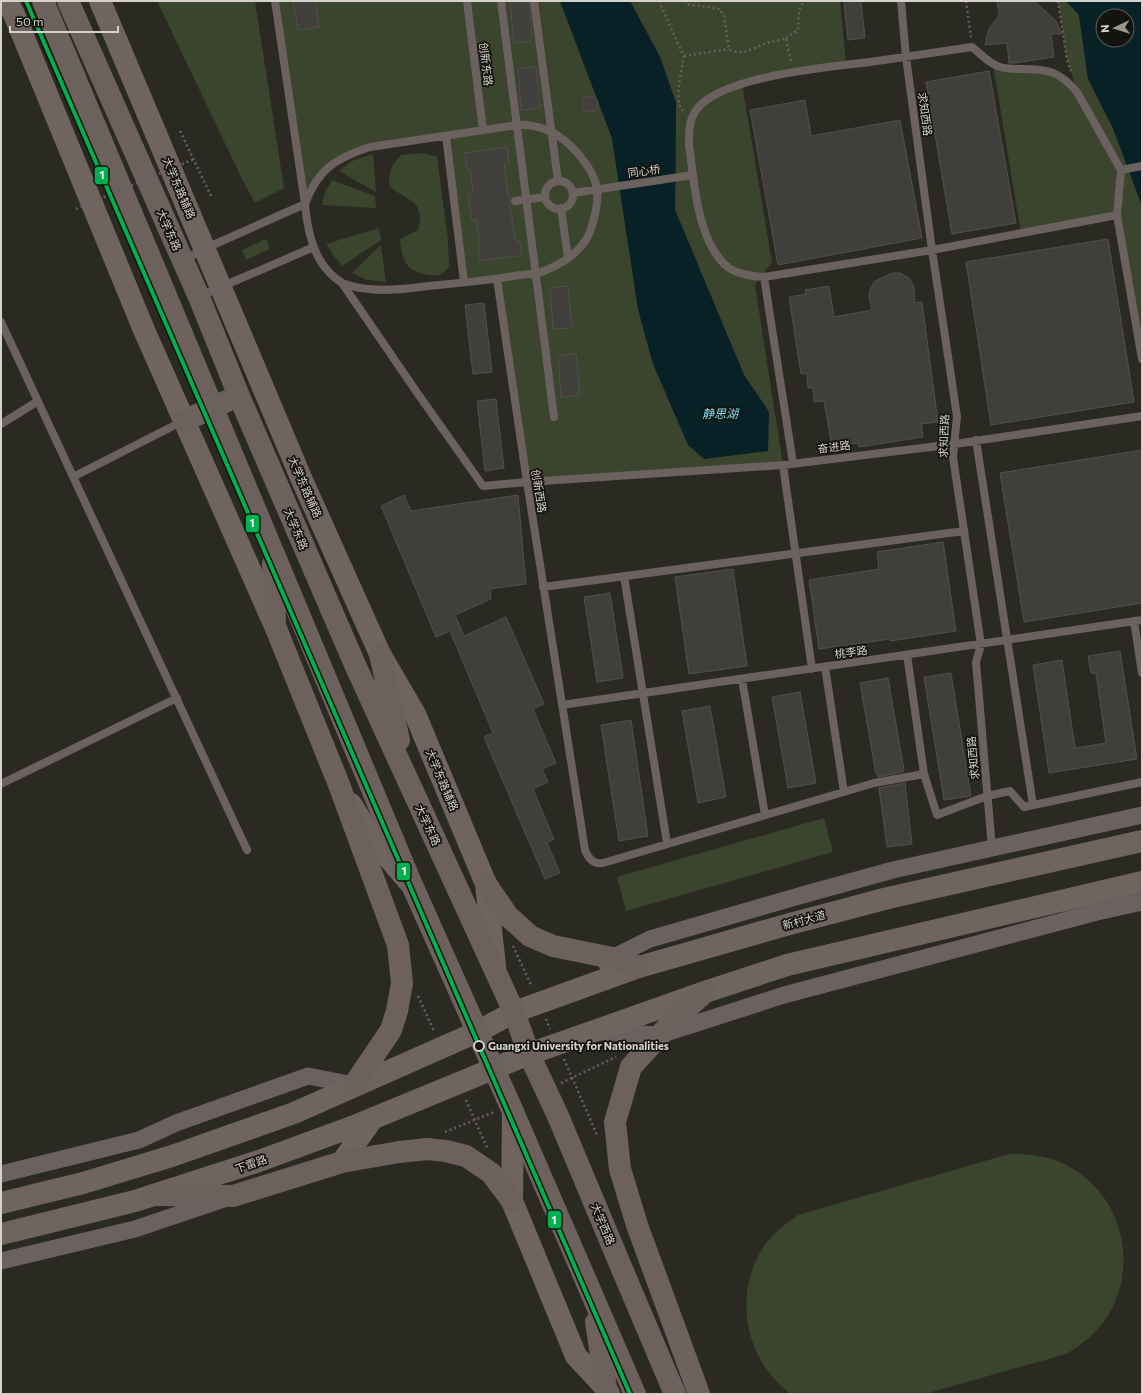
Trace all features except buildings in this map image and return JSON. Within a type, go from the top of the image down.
[{"type":"main road","points":[[7,1],[14,14],[144,330],[275,626],[338,782],[398,945],[402,983],[397,1010],[391,1030],[354,1085]]},
{"type":"main road","points":[[43,1],[412,885],[513,1112],[635,1394]]},
{"type":"main road","name":"大学东路","points":[[68,1],[199,296],[239,396],[356,667],[514,1012],[529,1054]]},
{"type":"main road","name":"大学东路辅路","points":[[100,1],[302,480],[380,654],[415,714],[486,884],[496,974]]},
{"type":"main road","points":[[184,421],[239,396]]},
{"type":"main road","points":[[273,552],[275,626]]},
{"type":"main road","points":[[380,654],[408,780]]},
{"type":"main road","points":[[338,782],[374,841],[412,885]]},
{"type":"main road","name":"新村大道","points":[[477,1032],[514,1012],[639,967],[786,925],[888,898],[1142,841]]},
{"type":"main road","points":[[493,1069],[529,1054],[704,992],[787,965],[1142,882]]},
{"type":"main road","points":[[486,884],[508,916],[530,936],[553,946],[612,958],[639,967]]},
{"type":"main road","points":[[698,1394],[637,1225],[620,1169],[615,1122],[631,1067],[671,1023],[704,992]]},
{"type":"main road","points":[[1,1203],[83,1183],[172,1156],[294,1112],[477,1032]]},
{"type":"main road","name":"大学西路","points":[[529,1054],[558,1116],[675,1394]]},
{"type":"main road","name":"下雷路","points":[[1,1234],[135,1201],[259,1161],[373,1118],[493,1069]]},
{"type":"main road","points":[[512,1201],[513,1112]]},
{"type":"main road","points":[[342,1162],[373,1118]]},
{"type":"main road","points":[[153,1195],[233,1196],[342,1162],[406,1151],[427,1149],[446,1151],[466,1156],[491,1173],[512,1201],[576,1356],[607,1391]]},
{"type":"main road","points":[[622,1269],[681,1346]]},
{"type":"main road","points":[[591,1291],[607,1391]]},
{"type":"street","points":[[590,984],[612,958],[650,939],[893,870],[1142,815]]},
{"type":"street","points":[[592,1032],[660,1035],[784,995],[1097,912],[1142,902]]},
{"type":"street","points":[[1,1174],[139,1140],[176,1123],[308,1076],[354,1085]]},
{"type":"street","points":[[1,1261],[135,1229],[233,1196]]},
{"type":"lane","points":[[183,260],[204,249],[306,204],[314,185],[321,174],[344,156],[370,146],[517,125],[551,131],[559,136],[578,154],[587,167],[597,189],[592,228],[586,241],[568,258],[543,272],[497,279],[370,290],[342,283],[324,267],[314,247],[308,228],[306,204],[275,1]]},
{"type":"lane","name":"创新东路","points":[[467,1],[483,130]]},
{"type":"lane","points":[[501,1],[537,273],[554,417]]},
{"type":"lane","points":[[534,1],[558,181]]},
{"type":"lane","name":"求知西路","points":[[901,1],[906,57],[932,250],[957,416],[953,457],[981,645],[976,662],[992,848]]},
{"type":"lane","points":[[1117,215],[932,250],[764,277],[742,274],[730,268],[720,260],[707,237],[700,217],[689,144],[691,119],[697,108],[705,101],[738,85],[793,72],[972,47],[999,67],[1043,70],[1055,74],[1069,83],[1077,92],[1121,170],[1117,215],[1142,359]]},
{"type":"lane","points":[[446,136],[464,282]]},
{"type":"lane","points":[[1121,170],[1142,166]]},
{"type":"lane","name":"同心桥","points":[[573,193],[694,175]]},
{"type":"lane","points":[[558,181],[565,182],[569,185],[573,193],[571,202],[561,208],[551,206],[545,196],[548,185],[558,181]]},
{"type":"lane","points":[[515,201],[545,196]]},
{"type":"lane","points":[[561,208],[568,258]]},
{"type":"lane","points":[[199,296],[221,288],[314,247]]},
{"type":"lane","points":[[764,277],[794,463]]},
{"type":"lane","name":"创新西路","points":[[497,279],[543,587],[587,856],[593,862],[600,864],[874,783],[924,774]]},
{"type":"lane","name":"奋进路","points":[[342,283],[483,486],[783,465],[955,444],[1142,416]]},
{"type":"lane","points":[[1,322],[247,850]]},
{"type":"lane","points":[[1,424],[38,401]]},
{"type":"lane","points":[[73,476],[184,421]]},
{"type":"lane","points":[[976,440],[1033,805]]},
{"type":"lane","points":[[783,465],[812,669]]},
{"type":"lane","points":[[543,587],[964,531]]},
{"type":"lane","points":[[624,576],[667,843]]},
{"type":"lane","points":[[1138,620],[1142,673]]},
{"type":"lane","name":"桃李路","points":[[562,705],[981,645],[1138,620]]},
{"type":"lane","points":[[907,655],[924,774],[937,815],[987,796],[1010,791],[1024,808],[1142,782]]},
{"type":"lane","points":[[825,667],[844,792]]},
{"type":"lane","points":[[742,679],[765,815]]},
{"type":"lane","points":[[1,784],[177,698]]},
{"type":"path","points":[[659,1],[684,56],[678,91],[680,106],[691,119]]},
{"type":"path","points":[[685,1],[686,4],[720,9],[724,16],[729,49]]},
{"type":"path","points":[[684,56],[729,49],[735,53],[745,52],[786,38],[798,30],[799,10],[804,1]]},
{"type":"path","points":[[966,1],[972,47]]},
{"type":"path","points":[[1058,1],[1067,59],[1077,92]]},
{"type":"path","points":[[786,38],[793,72]]},
{"type":"path","points":[[180,131],[212,198]]},
{"type":"path","points":[[76,208],[194,159]]},
{"type":"green space","points":[[157,1],[255,1],[284,188],[255,203]]},
{"type":"green space","points":[[275,1],[293,1],[298,30],[319,27],[315,1],[510,1],[514,43],[532,41],[529,1],[560,1],[612,138],[638,309],[653,364],[769,412],[744,375],[675,210],[676,103],[660,57],[630,1],[840,1],[846,65],[742,84],[772,262],[755,285],[783,465],[527,482],[497,279],[464,282],[446,136],[370,147],[327,169],[305,204]],"holes":[[[536,67],[540,108],[521,110],[518,68]],[[504,148],[509,163],[504,164],[515,240],[520,242],[522,253],[518,256],[479,261],[478,246],[480,244],[476,220],[472,221],[468,194],[473,193],[470,169],[467,169],[466,153]],[[568,286],[572,328],[554,329],[550,288]],[[576,354],[580,395],[562,397],[558,356]]]},
{"type":"green space","points":[[1058,1],[1073,1],[1067,2],[1079,15],[1088,79],[1113,128],[1142,206],[1142,359],[1117,215],[1021,233],[993,64],[1043,70],[1077,91],[1067,59]]},
{"type":"green space","points":[[423,153],[437,157],[448,240],[449,267],[443,273],[438,275],[429,275],[415,271],[408,266],[405,261],[401,249],[400,239],[418,230],[420,213],[414,203],[390,187],[389,182],[391,170],[401,155]]},
{"type":"green space","points":[[373,154],[376,192],[339,171],[352,161]]},
{"type":"green space","points":[[332,180],[375,196],[376,208],[322,205],[325,192]]},
{"type":"green space","points":[[379,228],[381,240],[342,266],[326,244]]},
{"type":"green space","points":[[266,239],[270,249],[246,260],[242,250]]},
{"type":"green space","points":[[381,245],[386,282],[367,280],[352,273]]},
{"type":"green space","points":[[824,818],[833,852],[626,911],[617,877]]},
{"type":"green space","points":[[1009,1154],[1040,1156],[1068,1166],[1089,1181],[1105,1200],[1117,1222],[1123,1245],[1123,1270],[1118,1294],[1108,1316],[1091,1336],[1066,1354],[925,1394],[791,1394],[775,1379],[762,1363],[753,1344],[748,1324],[746,1303],[749,1282],[755,1262],[766,1243],[777,1231],[798,1215]]},
{"type":"water","name":"静思湖","points":[[560,1],[630,1],[660,57],[676,103],[675,210],[744,375],[769,412],[768,451],[704,459],[688,445],[653,364],[638,309],[612,138]]},
{"type":"water","points":[[1142,1],[1142,206],[1113,128],[1088,79],[1079,15],[1067,2]]},
{"type":"transit line","name":"1","points":[[26,1],[630,1394]]},
{"type":"place","name":"Guangxi University for Nationalities","points":[[479,1046]]}]
